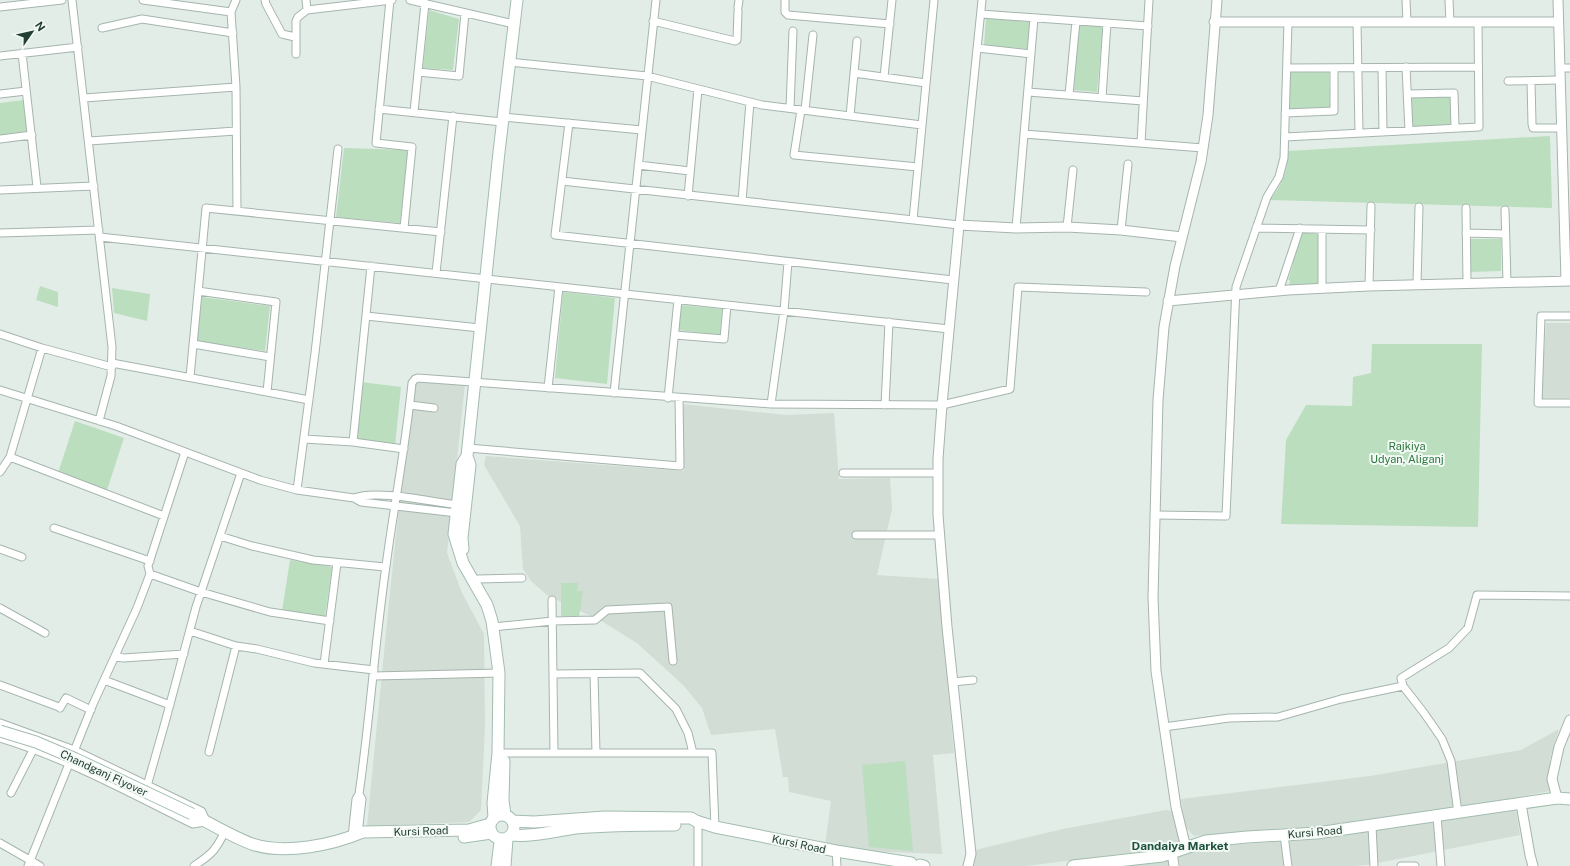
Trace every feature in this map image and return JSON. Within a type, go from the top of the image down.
[{"type":"main road","points":[[504,866],[501,828],[493,803],[498,753],[498,673],[496,627],[487,605],[463,563],[454,534],[470,465],[467,452],[517,0]]},
{"type":"main road","points":[[460,510],[464,553],[491,604],[496,627],[504,753],[503,800],[496,866]]},
{"type":"main road","name":"Chandganj Flyover","points":[[0,731],[36,742],[76,759],[205,821]]},
{"type":"main road","name":"Kursi Road","points":[[1073,866],[1162,856],[1206,841],[1317,833],[1372,826],[1556,798],[1570,792]]},
{"type":"main road","name":"Kursi Road","points":[[1556,798],[1570,799]]},
{"type":"main road","name":"Kursi Road","points":[[205,821],[252,844],[271,848],[299,848],[355,836],[364,840],[464,837],[534,822],[605,817],[691,818],[697,822],[715,827],[836,851],[892,859],[914,865]]},
{"type":"main road","name":"Kursi Road","points":[[501,828],[527,836],[568,829],[608,825],[690,825],[697,822]]},
{"type":"street","points":[[0,8],[19,3],[62,0]]},
{"type":"street","points":[[72,0],[112,347],[111,376],[99,421]]},
{"type":"street","points":[[143,0],[231,12]]},
{"type":"street","points":[[236,0],[231,12],[236,87],[237,211]]},
{"type":"street","points":[[265,0],[282,34],[295,37]]},
{"type":"street","points":[[306,0],[307,10]]},
{"type":"street","points":[[296,54],[296,19],[307,10],[391,0],[376,143],[412,147],[404,228]]},
{"type":"street","points":[[410,0],[514,24]]},
{"type":"street","points":[[614,393],[656,0]]},
{"type":"street","points":[[785,0],[785,12],[788,15],[890,24]]},
{"type":"street","points":[[884,77],[892,0]]},
{"type":"street","points":[[913,220],[934,0]]},
{"type":"street","points":[[968,866],[971,854],[953,682],[938,515],[938,473],[942,405],[953,280],[982,0]]},
{"type":"street","points":[[1141,144],[1149,0]]},
{"type":"street","points":[[1211,0],[1211,12],[1214,22]]},
{"type":"street","points":[[1186,848],[1176,807],[1156,671],[1153,597],[1158,400],[1164,327],[1168,301],[1182,236],[1201,162],[1208,115],[1214,22],[1217,11],[1217,0]]},
{"type":"street","points":[[1406,0],[1407,22]]},
{"type":"street","points":[[1449,0],[1450,22]]},
{"type":"street","points":[[1168,301],[1322,288],[1417,284],[1568,281],[1558,0]]},
{"type":"street","points":[[414,112],[425,3]]},
{"type":"street","points":[[653,21],[735,41],[737,40],[738,6]]},
{"type":"street","points":[[418,72],[458,76],[465,13]]},
{"type":"street","points":[[981,14],[1148,26]]},
{"type":"street","points":[[1016,228],[1034,18]]},
{"type":"street","points":[[102,28],[142,19],[233,33]]},
{"type":"street","points":[[1069,96],[1076,21]]},
{"type":"street","points":[[1214,22],[1558,22]]},
{"type":"street","points":[[1156,515],[1226,516],[1236,287],[1267,197],[1279,176],[1284,158],[1288,22]]},
{"type":"street","points":[[1357,22],[1359,133]]},
{"type":"street","points":[[1285,137],[1479,127],[1478,22]]},
{"type":"street","points":[[1102,98],[1107,23]]},
{"type":"street","points":[[790,108],[793,31]]},
{"type":"street","points":[[812,35],[803,110],[794,154],[918,167]]},
{"type":"street","points":[[850,116],[857,41]]},
{"type":"street","points":[[0,56],[78,47]]},
{"type":"street","points":[[977,48],[1031,54]]},
{"type":"street","points":[[22,53],[37,187]]},
{"type":"street","points":[[509,62],[648,76],[750,102],[922,126]]},
{"type":"street","points":[[1406,67],[1409,131]]},
{"type":"street","points":[[1287,68],[1478,67]]},
{"type":"street","points":[[1285,113],[1334,111],[1334,68]]},
{"type":"street","points":[[1382,68],[1383,132]]},
{"type":"street","points":[[1560,68],[1570,68]]},
{"type":"street","points":[[854,73],[926,83]]},
{"type":"street","points":[[1508,81],[1560,80]]},
{"type":"street","points":[[1531,81],[1533,128],[1562,128]]},
{"type":"street","points":[[84,98],[236,87]]},
{"type":"street","points":[[688,196],[698,89]]},
{"type":"street","points":[[0,94],[26,90]]},
{"type":"street","points":[[1028,92],[1143,101]]},
{"type":"street","points":[[1408,94],[1454,93],[1455,128]]},
{"type":"street","points":[[742,201],[750,102]]},
{"type":"street","points":[[379,109],[642,130]]},
{"type":"street","points":[[436,273],[453,116]]},
{"type":"street","points":[[569,123],[556,235],[953,280]]},
{"type":"street","points":[[89,141],[236,131]]},
{"type":"street","points":[[1024,134],[1203,148]]},
{"type":"street","points":[[0,139],[32,135]]},
{"type":"street","points":[[297,490],[331,221],[338,149]]},
{"type":"street","points":[[1121,230],[1128,164]]},
{"type":"street","points":[[638,166],[690,171]]},
{"type":"street","points":[[1067,227],[1073,170]]},
{"type":"street","points":[[562,181],[959,225],[1016,228],[1067,227],[1121,230],[1182,236]]},
{"type":"street","points":[[0,190],[37,187],[94,186]]},
{"type":"street","points":[[1370,286],[1371,206]]},
{"type":"street","points":[[1417,284],[1419,207]]},
{"type":"street","points":[[190,378],[206,208],[441,232]]},
{"type":"street","points":[[1466,208],[1467,283]]},
{"type":"street","points":[[1505,210],[1507,282]]},
{"type":"street","points":[[1256,228],[1371,230]]},
{"type":"street","points":[[1279,291],[1300,228]]},
{"type":"street","points":[[1322,229],[1322,288]]},
{"type":"street","points":[[0,233],[99,233],[202,248],[949,329]]},
{"type":"street","points":[[1466,233],[1505,234]]},
{"type":"street","points":[[770,404],[784,311],[788,262]]},
{"type":"street","points":[[353,442],[371,266]]},
{"type":"street","points":[[548,388],[559,287]]},
{"type":"street","points":[[355,836],[356,799],[360,794],[385,567],[404,449],[412,383],[415,379],[475,382],[668,398],[770,404],[942,405],[1010,389],[1018,287],[1146,292]]},
{"type":"street","points":[[198,291],[276,302],[267,392]]},
{"type":"street","points":[[668,398],[678,300]]},
{"type":"street","points":[[675,335],[724,339],[727,305]]},
{"type":"street","points":[[366,316],[480,328]]},
{"type":"street","points":[[1570,316],[1541,316],[1538,403],[1570,403]]},
{"type":"street","points":[[885,405],[890,322]]},
{"type":"street","points":[[0,334],[42,348],[112,365],[309,400]]},
{"type":"street","points":[[193,344],[270,357]]},
{"type":"street","points":[[0,472],[10,457],[42,348]]},
{"type":"street","points":[[0,390],[99,421],[241,473],[297,490],[354,498],[361,502],[460,510]]},
{"type":"street","points":[[467,452],[680,466],[679,398]]},
{"type":"street","points":[[410,405],[434,408]]},
{"type":"street","points":[[304,439],[353,442],[404,449]]},
{"type":"street","points":[[29,863],[91,710],[116,656],[150,574],[148,566],[185,452]]},
{"type":"street","points":[[10,457],[164,516]]},
{"type":"street","points":[[147,786],[201,592],[241,473]]},
{"type":"street","points":[[843,473],[938,473]]},
{"type":"street","points":[[354,498],[362,495],[396,496],[460,510]]},
{"type":"street","points":[[54,528],[150,561]]},
{"type":"street","points":[[856,535],[940,535]]},
{"type":"street","points":[[220,536],[252,546],[305,559],[385,567]]},
{"type":"street","points":[[0,549],[22,557]]},
{"type":"street","points":[[324,664],[337,563]]},
{"type":"street","points":[[150,574],[201,592],[270,612],[330,622]]},
{"type":"street","points":[[478,579],[522,578]]},
{"type":"street","points":[[1458,813],[1451,761],[1442,739],[1403,686],[1401,678],[1449,648],[1468,628],[1477,596],[1570,596]]},
{"type":"street","points":[[552,600],[554,753]]},
{"type":"street","points":[[496,627],[553,621],[595,620],[606,610],[668,607],[674,661]]},
{"type":"street","points":[[0,608],[44,633]]},
{"type":"street","points":[[190,630],[236,646],[374,673],[498,673]]},
{"type":"street","points":[[209,752],[236,646]]},
{"type":"street","points":[[116,656],[123,658],[184,654]]},
{"type":"street","points":[[554,674],[640,673],[676,709],[688,733],[693,753]]},
{"type":"street","points":[[594,674],[596,753]]},
{"type":"street","points":[[104,680],[170,705]]},
{"type":"street","points":[[953,682],[973,680]]},
{"type":"street","points":[[0,685],[60,708],[66,698],[91,710]]},
{"type":"street","points":[[1164,727],[1229,718],[1278,717],[1341,699],[1403,686]]},
{"type":"street","points":[[1556,798],[1552,779],[1559,747],[1570,720]]},
{"type":"street","points":[[0,724],[74,751],[200,812],[205,821],[193,822],[34,748],[0,738]]},
{"type":"street","points":[[12,793],[34,748]]},
{"type":"street","points":[[504,753],[712,753],[715,827]]},
{"type":"street","points":[[1521,804],[1533,866]]},
{"type":"street","points":[[1437,816],[1441,866]]},
{"type":"street","points":[[697,822],[698,866]]},
{"type":"street","points":[[1372,826],[1374,866]]},
{"type":"street","points":[[194,866],[217,848],[225,831]]},
{"type":"street","points":[[1284,835],[1288,866]]},
{"type":"street","points":[[0,844],[29,863],[40,866]]},
{"type":"street","points":[[836,851],[837,866]]},
{"type":"street","points":[[1172,852],[1174,866]]},
{"type":"street","points":[[1401,866],[1415,866]]},
{"type":"shaded area","points":[[1546,323],[1570,323],[1570,398],[1541,398]]},
{"type":"shaded area","points":[[412,381],[465,384],[447,553],[462,593],[484,634],[485,726],[481,810],[469,822],[367,826],[388,612]]},
{"type":"shaded area","points":[[682,404],[786,415],[834,413],[839,479],[890,478],[892,509],[877,575],[938,579],[954,753],[933,755],[942,854],[858,851],[825,845],[831,801],[789,792],[788,777],[783,777],[775,729],[711,735],[702,708],[683,685],[637,643],[603,622],[547,595],[531,581],[523,569],[520,526],[484,465],[486,456],[684,471]]},
{"type":"shaded area","name":"Dandaiya Market","points":[[1559,729],[1550,759],[1550,791],[1468,807],[1313,827],[1194,836],[1185,826],[1181,799],[1370,776],[1521,750]]},
{"type":"shaded area","name":"Dandaiya Market","points":[[1516,809],[1520,835],[1367,865],[1180,866],[1178,855],[1230,845],[1317,839]]},
{"type":"shaded area","name":"Dandaiya Market","points":[[1166,810],[1172,811],[1181,843],[1169,848],[1026,866],[974,866],[976,850],[1063,829]]},
{"type":"shaded area","name":"Dandaiya Market","points":[[1170,857],[1171,866],[1109,866]]},
{"type":"green space","points":[[429,10],[459,19],[453,70],[423,68]]},
{"type":"green space","points":[[986,18],[1030,22],[1028,49],[984,45]]},
{"type":"green space","points":[[1079,25],[1103,26],[1097,92],[1074,90]]},
{"type":"green space","points":[[1289,72],[1329,72],[1330,108],[1289,109]]},
{"type":"green space","points":[[1450,97],[1451,126],[1412,127],[1411,98]]},
{"type":"green space","points":[[23,100],[27,134],[0,137],[0,103]]},
{"type":"green space","points":[[1550,136],[1552,208],[1270,200],[1284,177],[1288,151]]},
{"type":"green space","points":[[344,148],[408,150],[400,223],[336,217]]},
{"type":"green space","points":[[1300,228],[1322,236],[1322,288],[1288,290],[1290,280],[1288,280]]},
{"type":"green space","points":[[1469,239],[1501,239],[1501,271],[1470,272]]},
{"type":"green space","points":[[40,286],[58,292],[58,307],[36,300]]},
{"type":"green space","points":[[112,288],[150,294],[147,321],[114,313]]},
{"type":"green space","points":[[563,292],[615,298],[607,384],[555,378]]},
{"type":"green space","points":[[202,297],[270,306],[265,351],[197,341]]},
{"type":"green space","points":[[681,305],[722,309],[720,335],[678,330]]},
{"type":"green space","name":"Rajkiya Udyan, Aliganj","points":[[1372,344],[1482,344],[1478,527],[1281,524],[1286,440],[1306,405],[1352,406],[1353,377],[1371,373]]},
{"type":"green space","points":[[361,382],[401,387],[395,446],[355,442]]},
{"type":"green space","points":[[75,421],[124,438],[107,490],[58,473]]},
{"type":"green space","points":[[290,560],[332,567],[325,617],[282,611]]},
{"type":"green space","points":[[561,583],[578,583],[577,591],[583,591],[579,617],[561,616]]},
{"type":"green space","points":[[905,761],[913,851],[869,847],[862,765]]},
{"type":"district","name":"Dandaiya Market","points":[[1180,846]]}]
